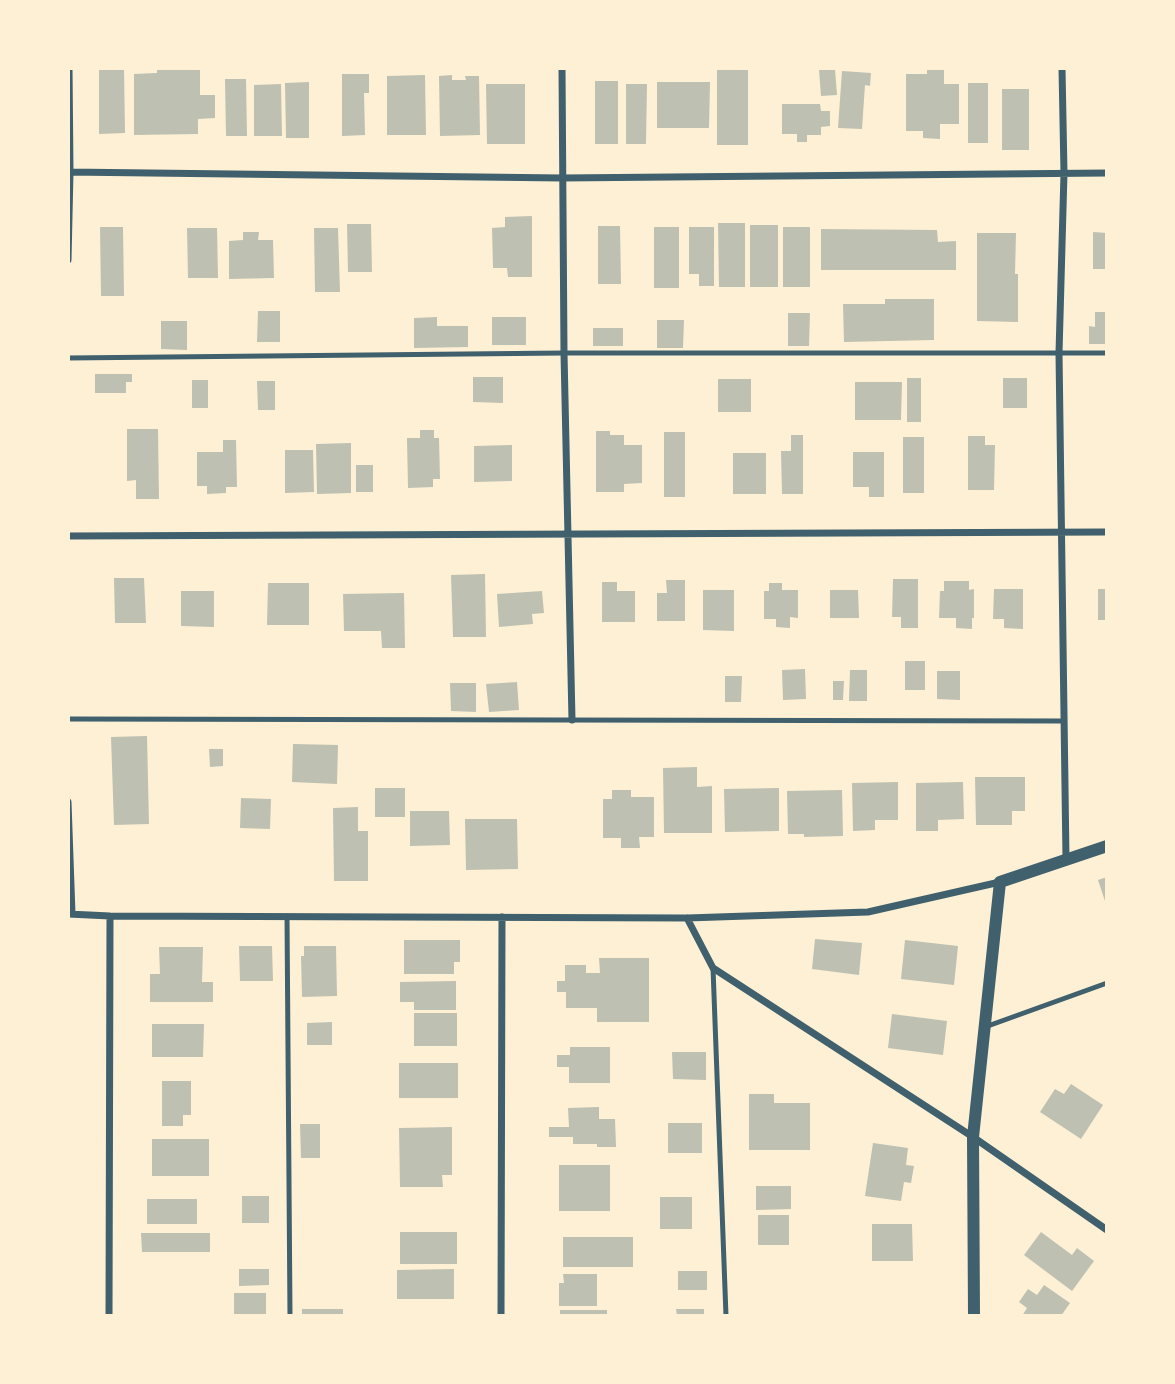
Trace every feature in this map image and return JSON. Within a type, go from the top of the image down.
[{"type":"street","points":[[68,260],[69,68]]},
{"type":"street","points":[[562,68],[566,533],[572,720]]},
{"type":"street","points":[[1062,68],[1064,173],[1059,354],[1066,859]]},
{"type":"street","points":[[69,172],[562,178],[1107,173]]},
{"type":"street","points":[[68,536],[1107,532]]},
{"type":"street","points":[[68,802],[70,914],[110,916],[687,918],[868,912],[1000,881],[1107,846]]},
{"type":"street","points":[[974,1316],[973,1137],[1000,881]]},
{"type":"street","points":[[109,1316],[110,916]]},
{"type":"street","points":[[501,1316],[502,917]]},
{"type":"street","points":[[687,918],[713,968],[973,1137],[1107,1230]]},
{"type":"lane","points":[[68,358],[1107,354]]},
{"type":"lane","points":[[68,719],[1064,721]]},
{"type":"lane","points":[[287,916],[290,1316]]},
{"type":"lane","points":[[713,968],[726,1316]]},
{"type":"lane","points":[[985,1027],[1107,982]]},
{"type":"building","points":[[99,68],[124,68],[125,133],[99,134]]},
{"type":"building","points":[[157,68],[200,68],[200,95],[215,95],[215,118],[198,119],[198,134],[134,135],[134,74],[157,73]]},
{"type":"building","points":[[717,68],[748,68],[748,145],[717,145]]},
{"type":"building","points":[[927,68],[944,68],[944,84],[959,84],[959,124],[940,124],[940,139],[923,138],[923,131],[906,131],[906,74],[927,74]]},
{"type":"building","points":[[835,69],[837,95],[821,96],[819,70]]},
{"type":"building","points":[[842,71],[871,73],[870,86],[865,85],[862,129],[838,128]]},
{"type":"building","points":[[342,74],[369,74],[369,93],[364,93],[365,135],[342,136]]},
{"type":"building","points":[[425,75],[426,135],[387,135],[387,76]]},
{"type":"building","points":[[452,75],[452,80],[479,76],[480,135],[440,136],[439,76]]},
{"type":"building","points":[[225,79],[246,79],[247,136],[226,136]]},
{"type":"building","points":[[595,81],[618,81],[618,144],[595,144]]},
{"type":"building","points":[[309,82],[309,138],[286,138],[285,83]]},
{"type":"building","points":[[657,82],[710,82],[709,128],[657,128]]},
{"type":"building","points":[[968,83],[988,83],[988,143],[968,143]]},
{"type":"building","points":[[281,84],[282,136],[254,136],[254,85]]},
{"type":"building","points":[[486,84],[525,84],[525,144],[487,144]]},
{"type":"building","points":[[626,84],[647,84],[646,144],[626,144]]},
{"type":"building","points":[[1002,89],[1029,89],[1029,150],[1002,150]]},
{"type":"building","points":[[782,104],[820,104],[821,111],[830,111],[830,126],[821,127],[821,135],[807,135],[807,142],[797,142],[797,134],[782,134]]},
{"type":"building","points":[[532,216],[532,277],[508,277],[507,268],[493,268],[492,228],[505,227],[505,217]]},
{"type":"building","points":[[718,223],[745,223],[745,287],[719,287]]},
{"type":"building","points":[[347,224],[371,224],[372,272],[348,272]]},
{"type":"building","points":[[750,225],[778,225],[778,287],[750,287]]},
{"type":"building","points":[[598,226],[620,226],[621,284],[598,284]]},
{"type":"building","points":[[100,227],[123,227],[124,296],[101,296]]},
{"type":"building","points":[[654,227],[679,227],[679,288],[654,288]]},
{"type":"building","points":[[689,227],[714,227],[714,286],[699,286],[699,274],[689,274]]},
{"type":"building","points":[[783,227],[810,227],[810,287],[783,287]]},
{"type":"building","points":[[187,228],[217,228],[218,278],[188,278]]},
{"type":"building","points":[[314,228],[338,228],[340,292],[315,292]]},
{"type":"building","points":[[821,229],[937,230],[938,242],[956,241],[956,270],[821,270]]},
{"type":"building","points":[[243,232],[259,232],[258,240],[273,240],[274,278],[229,279],[229,241],[243,240]]},
{"type":"building","points":[[1093,232],[1107,233],[1107,269],[1093,269]]},
{"type":"building","points":[[977,233],[1016,233],[1018,322],[977,321]]},
{"type":"building","points":[[885,299],[934,299],[934,340],[844,342],[843,304],[885,304]]},
{"type":"building","points":[[258,311],[280,311],[280,342],[257,342]]},
{"type":"building","points":[[1095,312],[1107,312],[1107,344],[1089,344],[1089,326],[1095,327]]},
{"type":"building","points":[[788,313],[810,313],[809,346],[788,346]]},
{"type":"building","points":[[437,317],[437,326],[468,326],[468,347],[414,348],[414,318]]},
{"type":"building","points":[[492,317],[526,317],[526,345],[492,345]]},
{"type":"building","points":[[657,320],[684,320],[683,348],[657,348]]},
{"type":"building","points":[[161,321],[187,321],[187,350],[161,349]]},
{"type":"building","points":[[593,328],[623,328],[623,346],[593,346]]},
{"type":"building","points":[[95,374],[132,374],[132,382],[126,382],[126,393],[95,393]]},
{"type":"building","points":[[473,377],[503,377],[503,403],[473,402]]},
{"type":"building","points":[[907,378],[921,378],[921,422],[907,422]]},
{"type":"building","points":[[1003,378],[1027,378],[1027,408],[1003,408]]},
{"type":"building","points":[[718,379],[751,379],[751,412],[718,412]]},
{"type":"building","points":[[192,380],[208,380],[208,408],[192,408]]},
{"type":"building","points":[[257,381],[275,381],[275,410],[258,410]]},
{"type":"building","points":[[855,382],[902,382],[901,420],[855,420]]},
{"type":"building","points":[[127,429],[158,429],[159,499],[136,499],[136,480],[127,481]]},
{"type":"building","points":[[420,430],[434,430],[434,438],[439,438],[440,479],[433,479],[433,487],[408,488],[407,438],[420,438]]},
{"type":"building","points":[[596,431],[624,435],[624,445],[642,445],[642,483],[624,484],[624,492],[596,492]]},
{"type":"building","points":[[664,432],[685,432],[685,497],[664,497]]},
{"type":"building","points":[[791,435],[803,435],[803,494],[782,494],[781,451],[791,451]]},
{"type":"building","points":[[968,436],[985,436],[985,445],[995,445],[994,490],[968,490]]},
{"type":"building","points":[[903,437],[924,437],[924,493],[903,493]]},
{"type":"building","points":[[223,440],[236,440],[237,487],[226,487],[226,493],[207,494],[207,486],[197,486],[197,452],[223,452]]},
{"type":"building","points":[[351,443],[351,493],[317,494],[316,444]]},
{"type":"building","points":[[512,445],[512,481],[474,482],[474,446]]},
{"type":"building","points":[[285,450],[313,450],[314,492],[285,493]]},
{"type":"building","points":[[853,452],[884,452],[884,497],[869,497],[869,487],[853,487]]},
{"type":"building","points":[[733,453],[766,453],[766,494],[733,494]]},
{"type":"building","points":[[356,465],[373,465],[373,492],[356,492]]},
{"type":"building","points":[[485,574],[486,637],[453,637],[451,575]]},
{"type":"building","points":[[114,578],[144,578],[146,623],[115,623]]},
{"type":"building","points":[[893,579],[918,579],[918,628],[901,628],[901,617],[892,617]]},
{"type":"building","points":[[666,580],[685,580],[685,621],[657,621],[657,593],[667,593]]},
{"type":"building","points":[[944,581],[969,581],[969,590],[974,589],[972,629],[956,628],[956,618],[939,618],[940,591],[944,591]]},
{"type":"building","points":[[602,582],[617,582],[617,591],[635,591],[635,622],[602,622]]},
{"type":"building","points":[[268,583],[309,583],[309,625],[267,625]]},
{"type":"building","points":[[769,583],[782,583],[782,590],[798,590],[798,618],[790,617],[790,628],[776,627],[776,619],[764,619],[764,591],[769,591]]},
{"type":"building","points":[[994,589],[1023,589],[1023,629],[1004,628],[1004,619],[993,619]]},
{"type":"building","points":[[1098,589],[1107,589],[1107,620],[1098,620]]},
{"type":"building","points":[[703,590],[734,590],[734,631],[703,630]]},
{"type":"building","points":[[830,590],[858,590],[859,618],[830,618]]},
{"type":"building","points":[[181,591],[214,591],[214,627],[181,626]]},
{"type":"building","points":[[542,591],[544,613],[532,614],[533,624],[499,627],[497,594]]},
{"type":"building","points":[[404,593],[405,648],[382,648],[381,631],[344,631],[343,594]]},
{"type":"building","points":[[905,661],[925,661],[925,690],[905,690]]},
{"type":"building","points":[[805,669],[806,699],[783,700],[782,670]]},
{"type":"building","points":[[850,670],[867,670],[867,701],[849,701]]},
{"type":"building","points":[[937,671],[960,671],[960,700],[937,699]]},
{"type":"building","points":[[725,676],[742,676],[741,702],[725,702]]},
{"type":"building","points":[[833,681],[844,681],[843,700],[833,700]]},
{"type":"building","points":[[517,682],[519,710],[489,712],[486,684]]},
{"type":"building","points":[[450,683],[476,683],[476,712],[451,711]]},
{"type":"building","points":[[147,736],[149,824],[114,825],[111,737]]},
{"type":"building","points":[[293,744],[338,745],[337,784],[292,782]]},
{"type":"building","points":[[209,749],[223,749],[223,766],[210,767]]},
{"type":"building","points":[[697,767],[697,787],[712,786],[712,833],[664,833],[663,768]]},
{"type":"building","points":[[975,777],[1025,777],[1025,811],[1012,811],[1012,825],[976,825]]},
{"type":"building","points":[[898,782],[898,820],[875,820],[875,830],[853,831],[852,783]]},
{"type":"building","points":[[963,782],[964,819],[938,820],[938,831],[916,831],[916,783]]},
{"type":"building","points":[[375,788],[405,788],[405,817],[375,817]]},
{"type":"building","points":[[779,788],[779,831],[725,832],[724,789]]},
{"type":"building","points":[[612,790],[631,790],[631,797],[654,797],[654,837],[639,837],[640,848],[621,848],[621,838],[603,838],[603,799],[612,799]]},
{"type":"building","points":[[842,790],[843,836],[804,837],[804,834],[788,834],[787,791]]},
{"type":"building","points":[[241,798],[271,799],[270,829],[240,828]]},
{"type":"building","points":[[358,807],[358,831],[368,831],[368,881],[334,881],[333,808]]},
{"type":"building","points":[[410,811],[449,811],[450,845],[410,846]]},
{"type":"building","points":[[465,819],[517,819],[518,869],[466,870]]},
{"type":"building","points":[[1107,877],[1107,904],[1106,904],[1098,880]]},
{"type":"building","points":[[815,939],[862,943],[859,975],[812,969]]},
{"type":"building","points":[[404,940],[460,940],[460,962],[454,962],[454,974],[404,974]]},
{"type":"building","points":[[905,940],[958,946],[954,985],[901,979]]},
{"type":"building","points":[[239,946],[272,946],[273,981],[240,981]]},
{"type":"building","points":[[304,946],[336,946],[337,996],[302,997],[301,956],[304,956]]},
{"type":"building","points":[[159,947],[203,947],[202,982],[213,982],[213,1002],[150,1002],[150,974],[160,974]]},
{"type":"building","points":[[599,958],[649,958],[649,1022],[597,1022],[597,1008],[566,1008],[566,992],[557,992],[557,981],[565,981],[565,965],[586,965],[586,973],[600,973]]},
{"type":"building","points":[[456,981],[456,1010],[414,1010],[414,1002],[400,1002],[400,982]]},
{"type":"building","points":[[414,1013],[457,1013],[457,1046],[414,1046]]},
{"type":"building","points":[[892,1014],[947,1021],[943,1055],[888,1048]]},
{"type":"building","points":[[332,1022],[332,1045],[307,1045],[307,1023]]},
{"type":"building","points":[[152,1024],[204,1024],[203,1057],[152,1057]]},
{"type":"building","points":[[570,1047],[610,1047],[610,1083],[569,1083],[569,1067],[557,1067],[557,1055],[570,1055]]},
{"type":"building","points":[[672,1052],[706,1052],[706,1080],[673,1079]]},
{"type":"building","points":[[399,1063],[458,1063],[458,1098],[399,1098]]},
{"type":"building","points":[[162,1081],[191,1081],[191,1115],[183,1115],[183,1126],[162,1126]]},
{"type":"building","points":[[1071,1084],[1103,1105],[1081,1139],[1040,1112],[1055,1089],[1064,1094]]},
{"type":"building","points":[[749,1094],[774,1094],[774,1103],[810,1103],[810,1150],[749,1150]]},
{"type":"building","points":[[599,1107],[599,1119],[615,1119],[616,1147],[573,1144],[573,1137],[549,1137],[549,1127],[569,1127],[568,1108]]},
{"type":"building","points":[[668,1123],[702,1123],[702,1153],[668,1153]]},
{"type":"building","points":[[300,1124],[320,1124],[320,1158],[301,1158]]},
{"type":"building","points":[[452,1127],[452,1175],[442,1175],[443,1187],[400,1187],[399,1128]]},
{"type":"building","points":[[152,1139],[209,1139],[209,1176],[152,1176]]},
{"type":"building","points":[[873,1143],[908,1148],[906,1165],[914,1166],[911,1183],[904,1182],[901,1201],[865,1196]]},
{"type":"building","points":[[559,1165],[610,1165],[610,1211],[559,1211]]},
{"type":"building","points":[[756,1186],[791,1186],[791,1209],[756,1210]]},
{"type":"building","points":[[242,1196],[269,1196],[269,1223],[242,1223]]},
{"type":"building","points":[[660,1197],[692,1197],[692,1229],[660,1229]]},
{"type":"building","points":[[147,1199],[197,1199],[197,1224],[147,1224]]},
{"type":"building","points":[[758,1215],[789,1215],[789,1245],[758,1245]]},
{"type":"building","points":[[872,1224],[912,1224],[913,1261],[872,1261]]},
{"type":"building","points":[[400,1232],[457,1232],[457,1264],[400,1264]]},
{"type":"building","points":[[1041,1232],[1072,1255],[1077,1248],[1094,1261],[1072,1291],[1024,1255]]},
{"type":"building","points":[[141,1233],[210,1233],[210,1252],[142,1252]]},
{"type":"building","points":[[563,1237],[633,1237],[633,1267],[563,1267]]},
{"type":"building","points":[[239,1269],[269,1269],[269,1285],[239,1286]]},
{"type":"building","points":[[454,1269],[454,1299],[397,1299],[397,1270]]},
{"type":"building","points":[[678,1271],[707,1271],[707,1290],[678,1290]]},
{"type":"building","points":[[563,1274],[597,1274],[597,1306],[559,1306],[559,1283],[564,1283]]},
{"type":"building","points":[[1044,1285],[1070,1303],[1061,1316],[1022,1316],[1027,1308],[1019,1302],[1028,1289],[1037,1295]]},
{"type":"building","points":[[234,1293],[266,1293],[266,1316],[234,1316]]},
{"type":"building","points":[[302,1309],[343,1309],[343,1316],[302,1316]]},
{"type":"building","points":[[676,1309],[704,1309],[704,1316],[677,1316]]},
{"type":"building","points":[[560,1310],[607,1310],[607,1316],[560,1316]]}]
